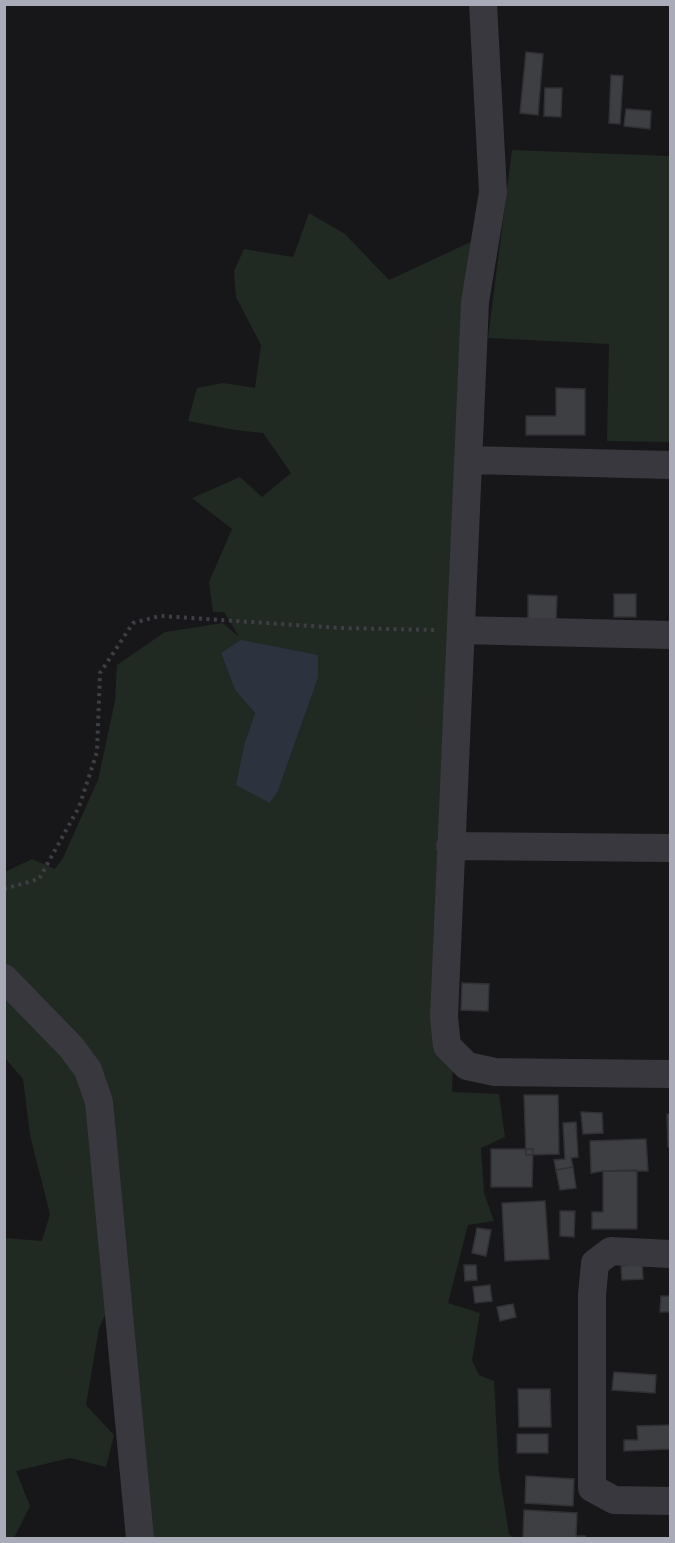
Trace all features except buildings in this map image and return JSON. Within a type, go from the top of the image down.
[{"type":"street","points":[[483,4],[493,192],[475,302],[450,846],[444,1017],[447,1046],[467,1066],[495,1072],[670,1074]]},
{"type":"street","points":[[469,460],[670,465]]},
{"type":"street","points":[[460,630],[670,635]]},
{"type":"street","points":[[450,846],[670,848]]},
{"type":"street","points":[[4,978],[72,1048],[88,1070],[99,1102],[140,1539]]},
{"type":"street","points":[[670,1254],[611,1251],[595,1263],[592,1295],[592,1488],[614,1500],[670,1501]]},
{"type":"path","points":[[4,889],[39,879],[78,807],[97,752],[100,673],[133,623],[160,616],[340,628],[460,630]]},
{"type":"shaded area","points":[[512,150],[670,156],[670,442],[607,441],[609,344],[488,338]]},
{"type":"shaded area","points":[[309,213],[345,234],[389,280],[475,240],[452,1092],[499,1094],[505,1137],[481,1148],[484,1193],[494,1221],[468,1225],[448,1303],[480,1313],[472,1360],[479,1375],[494,1381],[499,1472],[509,1534],[513,1538],[150,1538],[126,1270],[99,1328],[86,1405],[114,1435],[106,1467],[70,1458],[16,1471],[30,1506],[14,1538],[5,1538],[5,1238],[42,1241],[50,1214],[30,1135],[23,1079],[5,1058],[5,872],[32,859],[55,869],[63,858],[98,780],[115,701],[117,665],[165,632],[223,623],[239,637],[224,612],[213,612],[209,582],[232,529],[192,498],[240,477],[262,497],[291,473],[263,433],[188,421],[197,388],[223,383],[255,388],[261,345],[236,297],[234,271],[244,249],[293,257]],"holes":[[[221,653],[318,655],[318,678],[278,791],[270,803],[245,742],[255,713],[235,690]]]},
{"type":"shaded area","points":[[241,640],[318,655],[318,678],[278,791],[270,803],[236,785],[245,742],[255,713],[235,690],[221,653]]}]
